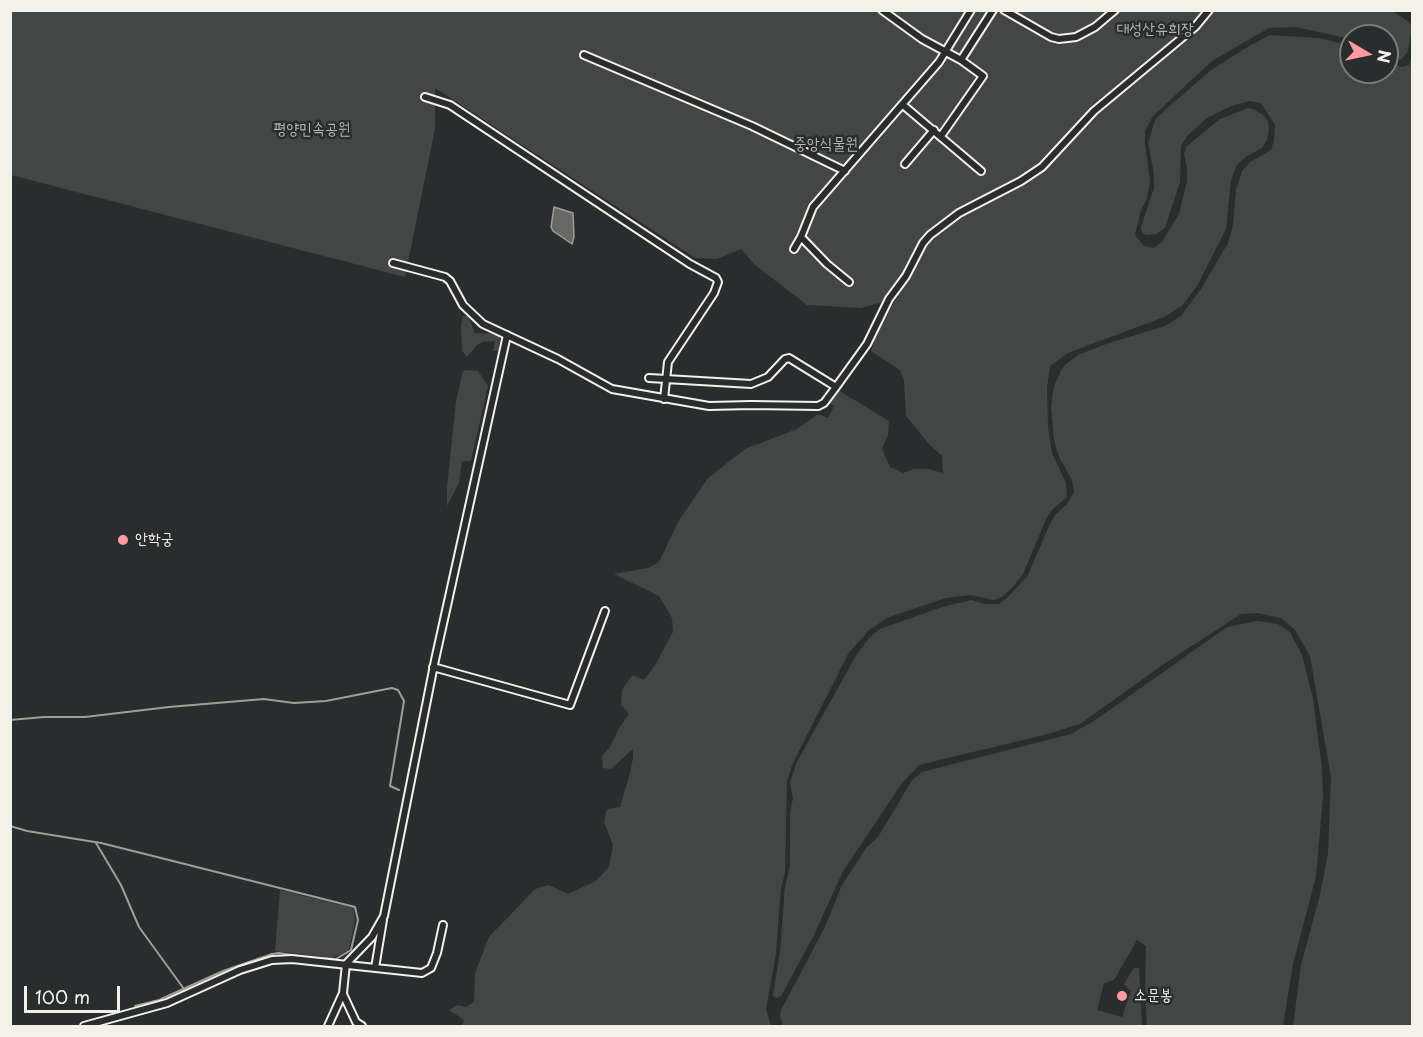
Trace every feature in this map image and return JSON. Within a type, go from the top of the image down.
[{"type":"street","points":[[882,10],[922,39],[961,60],[982,76],[941,136]]},
{"type":"street","points":[[794,249],[813,207],[903,105],[946,52],[971,10]]},
{"type":"street","points":[[961,60],[993,10]]},
{"type":"street","points":[[1004,10],[1051,37],[1059,39],[1076,37],[1095,27],[1115,10]]},
{"type":"street","points":[[393,263],[445,278],[450,281],[456,295],[470,313],[483,324],[558,358],[612,389],[709,406],[751,405],[812,408],[824,403],[867,344],[883,309],[930,235],[959,213],[1020,181],[1042,166],[1094,111],[1195,27],[1209,10]]},
{"type":"street","points":[[584,55],[752,126],[845,171]]},
{"type":"street","points":[[425,97],[450,105],[690,264],[716,278],[718,282],[714,293],[668,362],[664,399]]},
{"type":"street","points":[[903,105],[981,171]]},
{"type":"street","points":[[905,164],[934,130]]},
{"type":"street","points":[[801,237],[816,254],[849,282]]},
{"type":"street","points":[[375,968],[434,667],[507,335]]},
{"type":"street","points":[[649,378],[751,384],[768,377],[785,359],[789,358],[836,387]]},
{"type":"street","points":[[434,667],[570,705],[605,610]]},
{"type":"street","points":[[328,1026],[346,983],[346,964],[372,937],[384,916]]},
{"type":"street","points":[[84,1026],[167,1003],[240,970],[272,960],[292,959],[422,973],[428,971],[437,953],[442,925]]},
{"type":"street","points":[[343,993],[356,1022],[362,1026]]},
{"type":"green space","name":"중앙식물원","points":[[10,11],[1206,11],[1100,101],[1038,166],[1021,178],[968,204],[940,223],[890,296],[883,302],[861,308],[807,305],[755,265],[741,249],[717,259],[695,258],[435,88],[435,129],[405,277],[11,175]]},
{"type":"green space","points":[[1214,11],[1392,11],[1412,26],[1408,51],[1401,60],[1399,59],[1399,24],[1339,24],[1339,36],[1296,27],[1269,28],[1212,61],[1153,116],[1145,131],[1150,181],[1147,199],[1141,210],[1135,235],[1144,246],[1154,248],[1162,242],[1179,214],[1187,181],[1184,154],[1187,146],[1220,119],[1248,108],[1263,115],[1268,121],[1269,129],[1267,140],[1262,148],[1247,156],[1237,165],[1231,180],[1226,229],[1197,286],[1182,306],[1164,317],[1068,353],[1050,366],[1047,388],[1048,427],[1052,453],[1066,483],[1067,497],[1047,517],[1023,574],[1013,587],[1002,597],[993,600],[971,595],[946,598],[889,617],[869,630],[848,654],[792,765],[787,782],[785,872],[781,889],[776,954],[766,1009],[771,1026],[462,1026],[464,1020],[449,1010],[458,1005],[466,1007],[474,1002],[475,973],[489,937],[535,889],[549,885],[568,894],[596,881],[609,867],[613,845],[604,822],[607,809],[620,807],[630,773],[633,749],[611,769],[603,768],[602,756],[610,747],[629,714],[621,705],[622,690],[632,675],[644,680],[673,632],[672,618],[659,596],[614,574],[648,568],[659,562],[679,520],[708,478],[745,449],[797,429],[818,414],[828,418],[834,406],[829,403],[838,390],[889,421],[888,435],[882,449],[890,467],[903,473],[914,469],[928,469],[943,473],[942,456],[906,416],[904,381],[900,370],[871,351],[879,329],[916,265],[929,243],[941,229],[969,210],[1044,168],[1124,87],[1207,20]]},
{"type":"green space","points":[[1270,35],[1319,38],[1339,43],[1339,84],[1399,84],[1399,66],[1409,65],[1412,57],[1412,1026],[1293,1026],[1301,965],[1320,895],[1328,853],[1331,777],[1310,656],[1295,630],[1281,618],[1258,613],[1241,614],[1161,666],[1080,724],[919,765],[902,783],[843,871],[813,937],[781,996],[777,998],[773,996],[780,951],[785,886],[790,867],[790,813],[793,798],[790,783],[796,764],[854,659],[869,638],[880,629],[942,607],[971,600],[985,604],[999,604],[1027,577],[1050,524],[1074,492],[1072,480],[1059,457],[1054,440],[1051,407],[1054,386],[1061,371],[1078,355],[1165,326],[1181,316],[1201,289],[1228,243],[1233,225],[1236,190],[1242,171],[1250,162],[1271,150],[1275,125],[1261,103],[1250,101],[1231,106],[1207,118],[1187,136],[1181,146],[1180,182],[1165,228],[1157,234],[1142,233],[1141,227],[1154,188],[1154,174],[1148,142],[1155,120],[1210,71]]},
{"type":"green space","points":[[463,316],[468,316],[475,333],[499,334],[498,351],[493,351],[495,341],[483,342],[477,345],[467,357],[462,351]]},
{"type":"green space","points":[[463,371],[478,371],[488,386],[471,461],[462,461],[459,483],[447,506],[456,401]]},
{"type":"green space","points":[[1258,621],[1278,624],[1290,632],[1302,655],[1313,699],[1322,768],[1323,796],[1316,876],[1293,964],[1283,1026],[1147,1026],[1146,946],[1137,940],[1114,980],[1104,983],[1097,1010],[1122,1017],[1131,991],[1124,984],[1134,968],[1139,968],[1142,1026],[783,1026],[781,1010],[825,927],[842,885],[866,848],[878,837],[912,780],[922,772],[1071,734],[1094,721],[1227,627]]},
{"type":"green space","points":[[280,890],[353,908],[355,920],[349,950],[330,958],[275,951]]},
{"type":"shaded area","points":[[554,207],[573,213],[572,244],[553,231],[551,227]]},
{"type":"waterway","points":[[10,720],[85,717],[264,699],[294,703],[326,701],[392,688],[398,690],[404,701],[390,786],[399,790]]},
{"type":"waterway","points":[[10,826],[101,843],[355,907],[358,920],[351,950],[336,959],[314,958]]},
{"type":"waterway","points":[[96,843],[121,885],[139,927],[184,989]]},
{"type":"waterway","points":[[135,1006],[159,1000],[223,971],[272,954],[305,957]]},
{"type":"place","name":"안학궁","points":[[123,540]]},
{"type":"place","name":"소문봉","points":[[1122,996]]},
{"type":"park label","name":"대성산유희장","points":[[1155,30]]},
{"type":"park label","name":"평양민속공원","points":[[312,130]]}]
